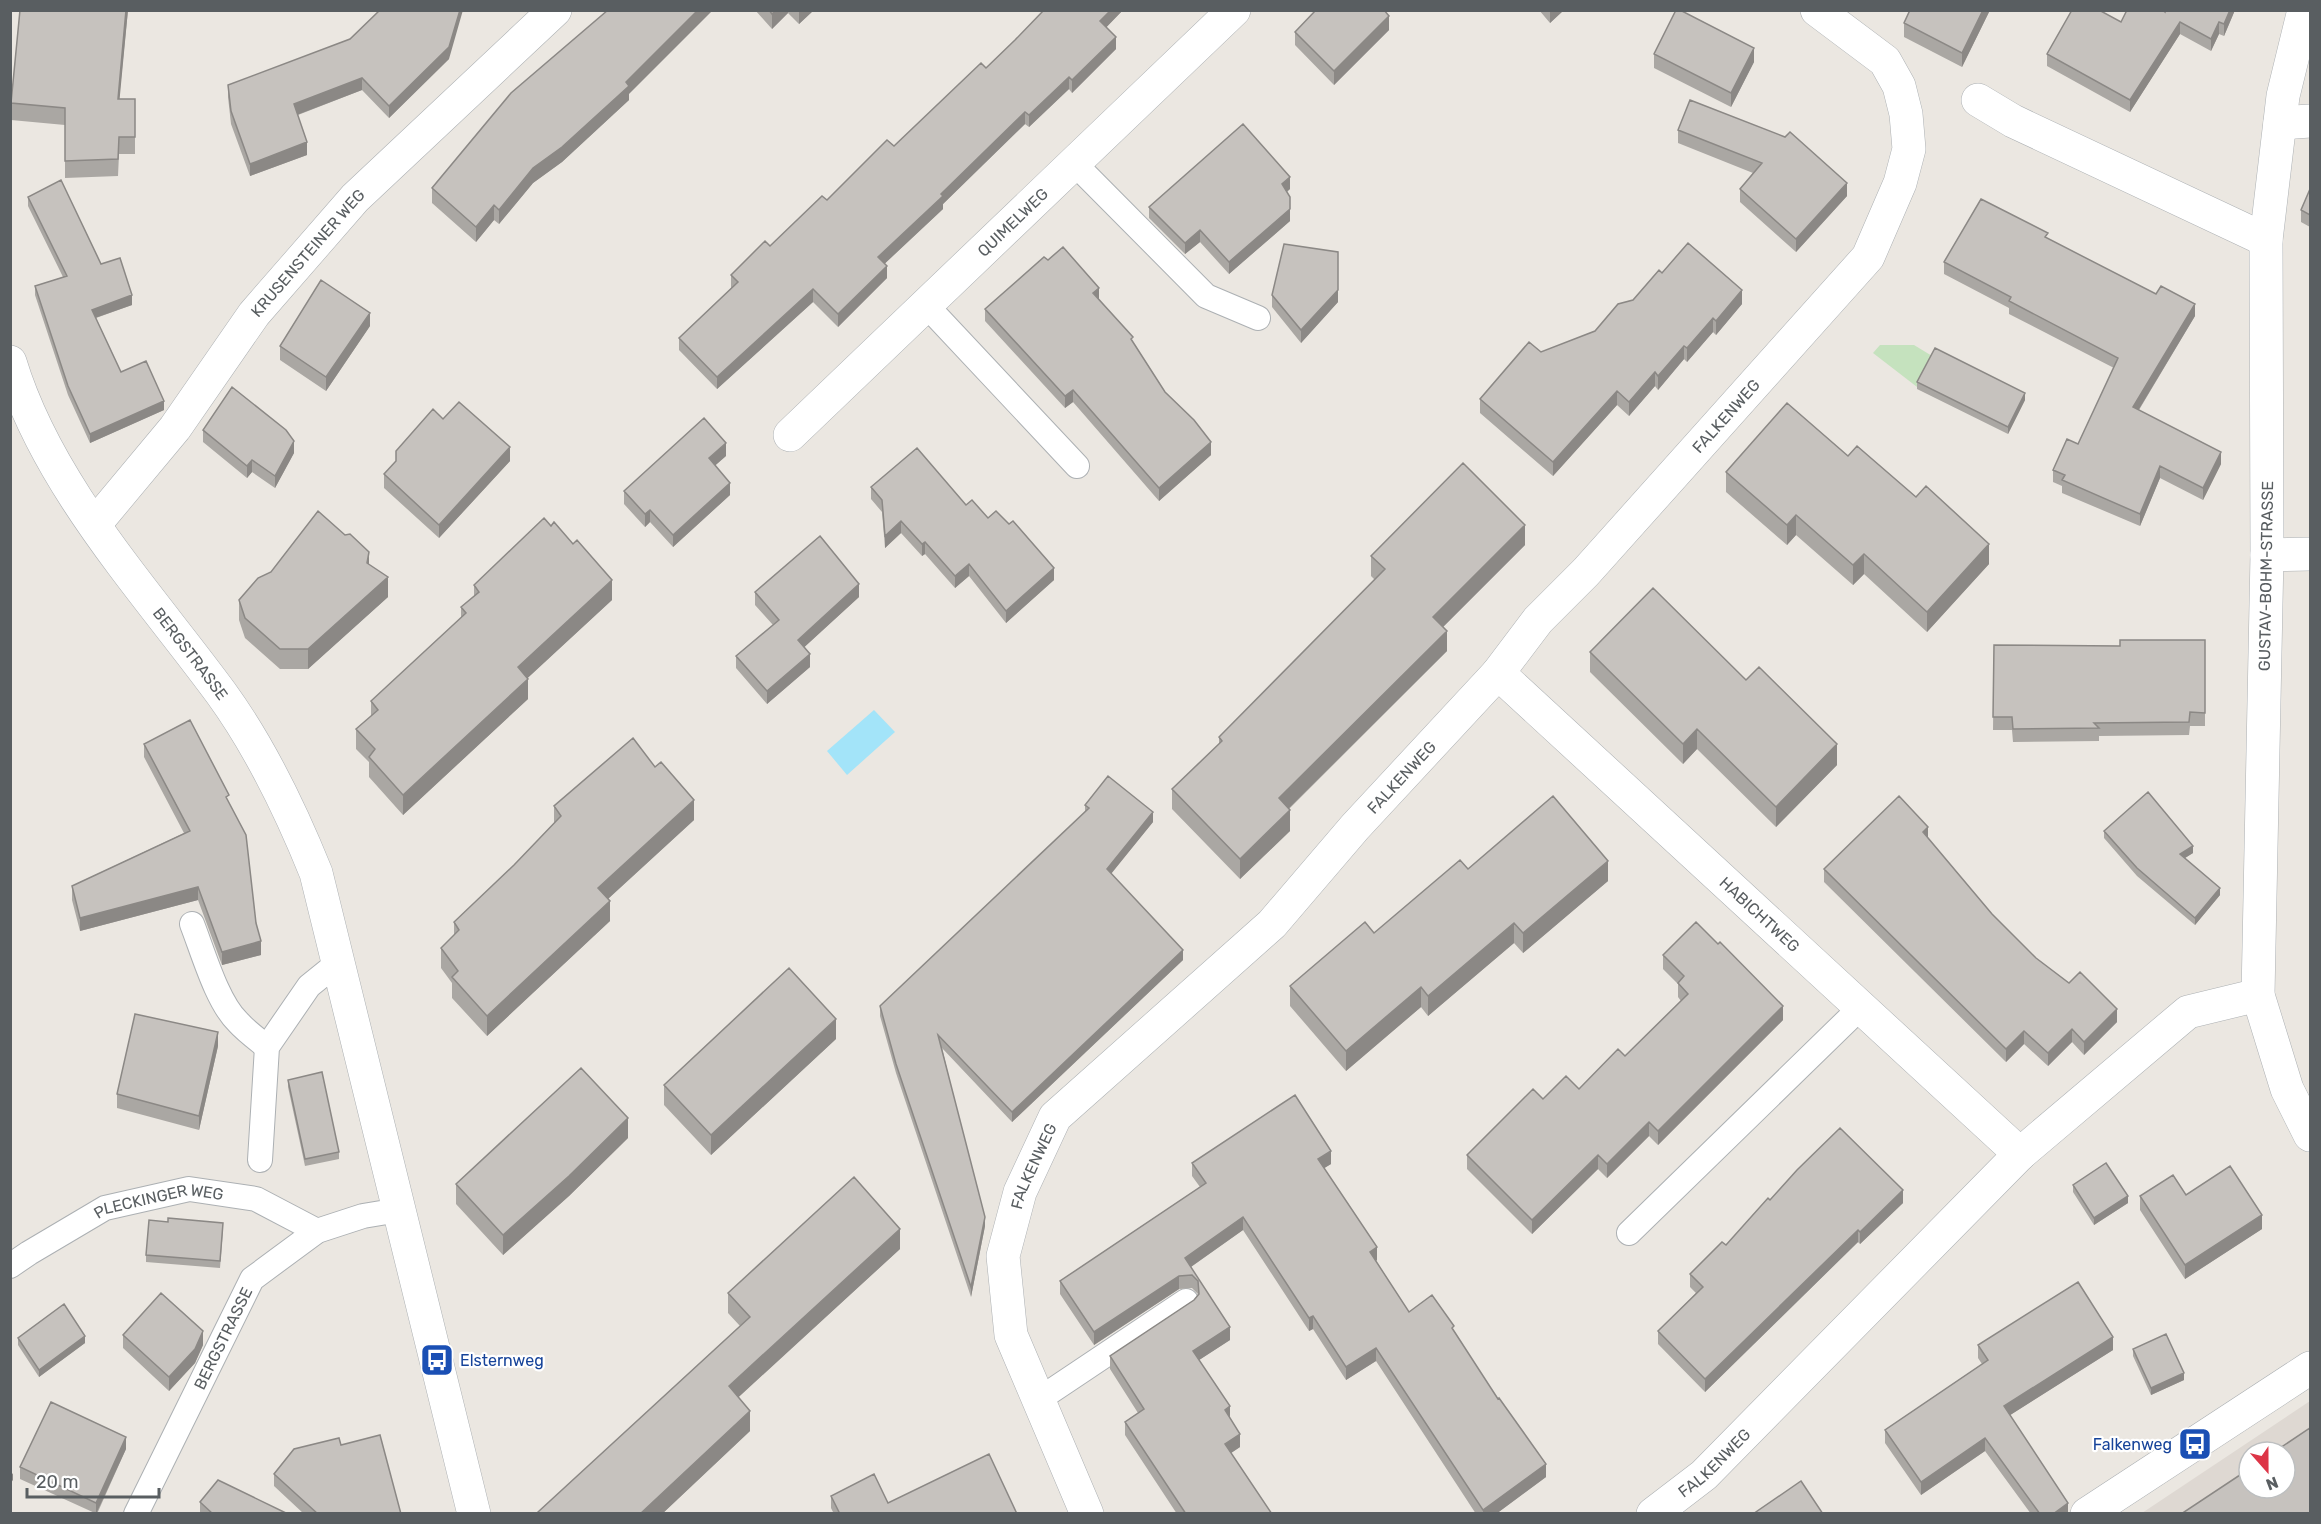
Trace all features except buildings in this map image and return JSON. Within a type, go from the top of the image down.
[{"type":"street","name":"KRUSENSTEINER WEG","points":[[94,524],[175,428],[254,314],[355,198],[555,10]]},
{"type":"street","name":"QUIMELWEG","points":[[790,435],[1234,10]]},
{"type":"street","name":"FALKENWEG","points":[[1087,1514],[1011,1335],[1003,1256],[1020,1192],[1054,1117],[1272,924],[1355,827],[1498,673],[1538,620],[1593,564],[1868,257],[1900,183],[1909,149],[1906,114],[1899,86],[1885,61],[1817,10]]},
{"type":"street","name":"GUSTAV-BOHM-STRASSE","points":[[2304,10],[2283,96],[2295,122],[2266,240],[2267,555],[2258,995],[2287,1089],[2310,1135]]},
{"type":"street","points":[[1978,100],[2013,121],[2266,240]]},
{"type":"street","name":"BERGSTRASSE","points":[[10,362],[16,382],[61,477],[222,695],[261,755],[302,838],[316,873],[340,961],[474,1514]]},
{"type":"street","points":[[2267,555],[2310,554]]},
{"type":"street","name":"HABICHTWEG","points":[[1498,673],[2020,1154]]},
{"type":"street","name":"FALKENWEG","points":[[1653,1514],[1704,1475],[2020,1154],[2188,1012],[2258,995]]},
{"type":"street","points":[[2087,1514],[2310,1368]]},
{"type":"lane","points":[[1074,163],[1206,296],[1258,318]]},
{"type":"lane","points":[[926,305],[1077,466]]},
{"type":"lane","points":[[192,924],[229,1012],[237,1022],[267,1047]]},
{"type":"lane","points":[[260,1160],[267,1047],[309,986],[340,961]]},
{"type":"lane","points":[[1629,1233],[1861,1007]]},
{"type":"lane","name":"PLECKINGER WEG","points":[[10,1266],[105,1208],[189,1189],[256,1199],[317,1231]]},
{"type":"lane","name":"BERGSTRASSE","points":[[135,1514],[252,1279],[317,1231],[363,1215],[399,1210]]},
{"type":"lane","points":[[1038,1400],[1186,1301]]},
{"type":"shaded area","points":[[2310,1401],[2310,1513],[2142,1513],[2237,1450],[2237,1500],[2297,1500],[2297,1440],[2252,1440]]},
{"type":"green space","points":[[1880,345],[1914,345],[1937,359],[1921,390],[1873,353]]},
{"type":"water","points":[[874,710],[895,732],[847,775],[827,751]]},
{"type":"place","name":"Elsternweg","points":[[437,1360]]},
{"type":"place","name":"Falkenweg","points":[[2195,1444]]}]
